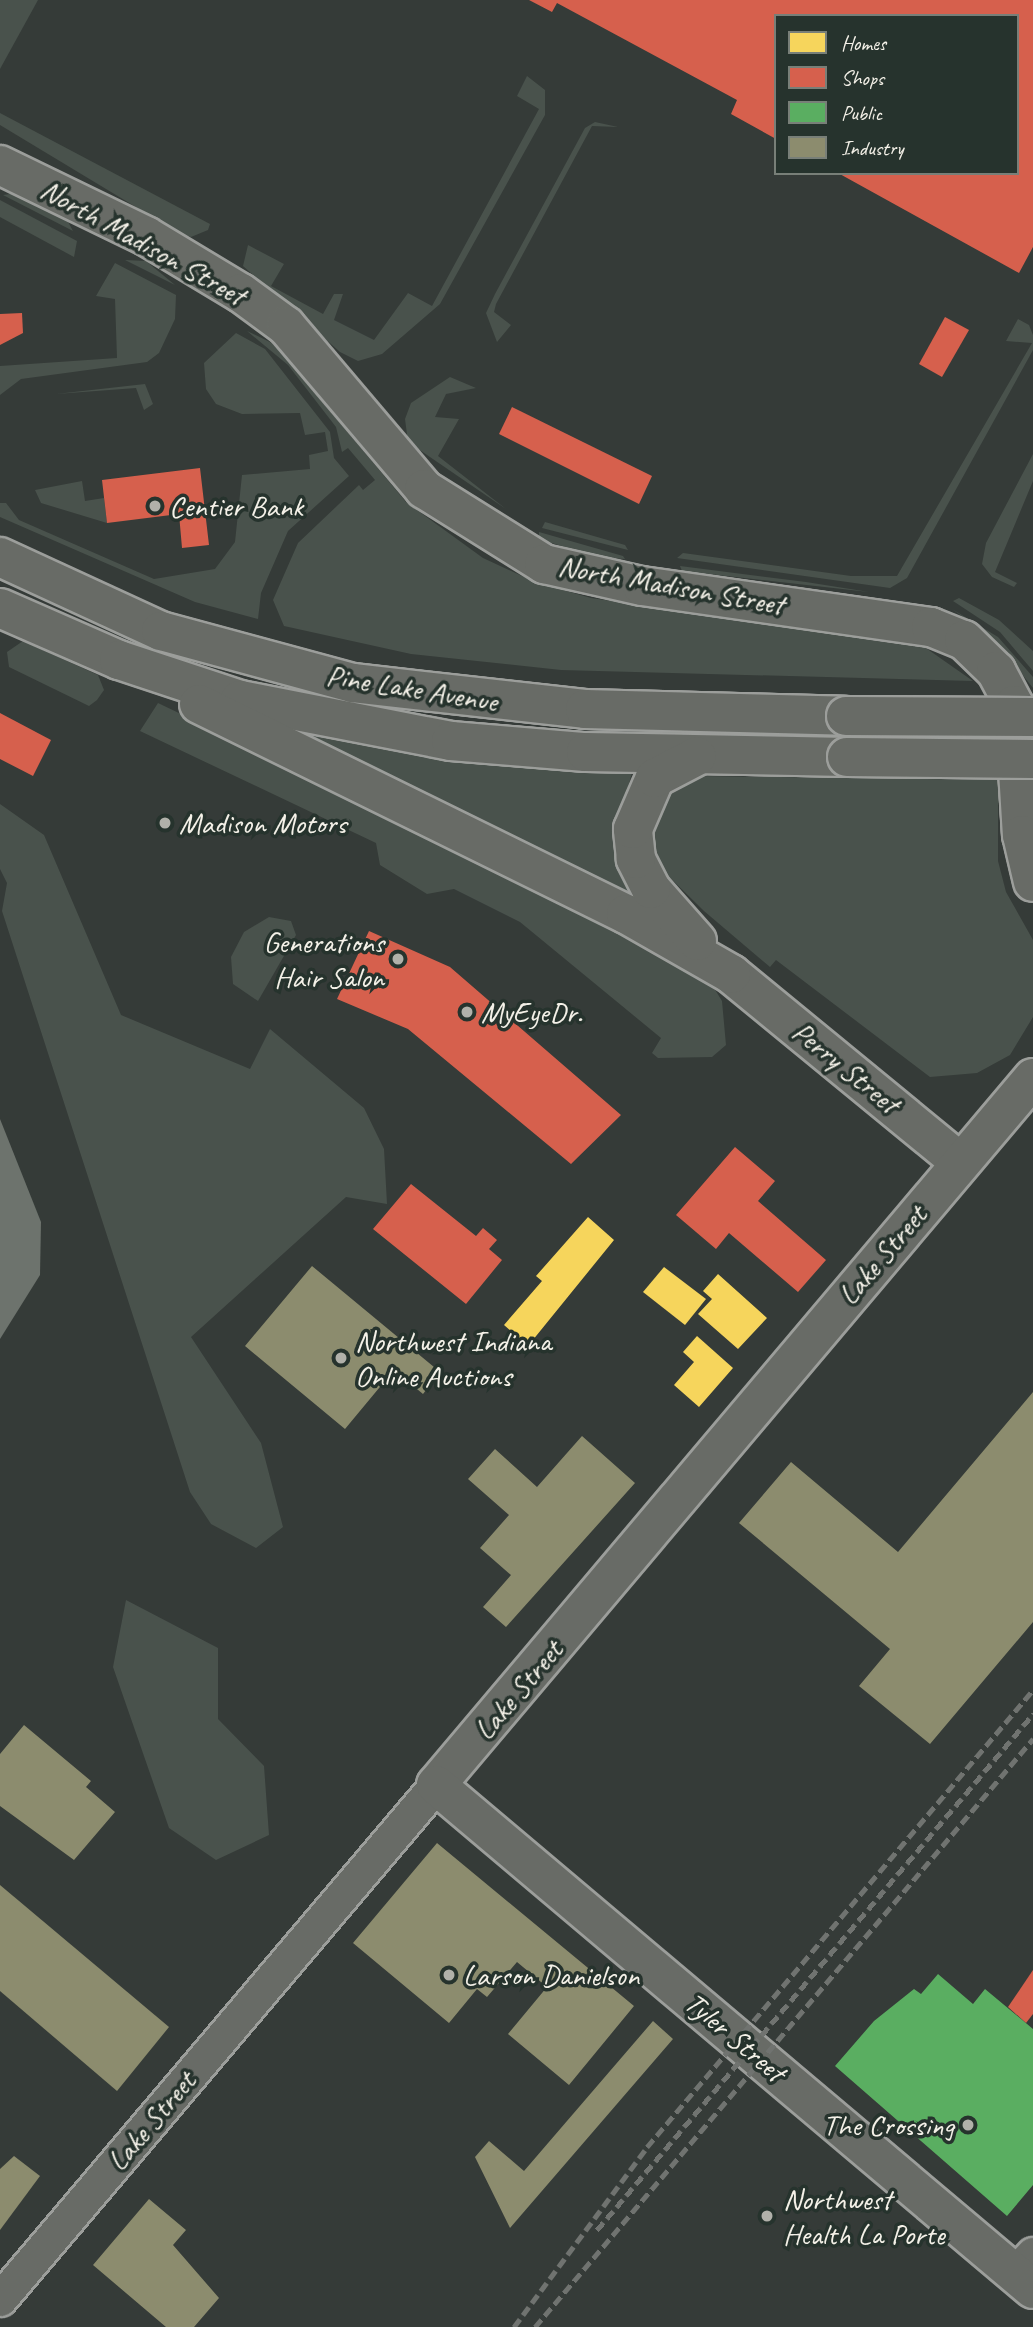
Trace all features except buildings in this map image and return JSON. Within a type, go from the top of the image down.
[{"type":"street","name":"North Madison Street","points":[[0,165],[146,236],[250,300],[313,355],[424,489],[544,564],[642,586],[931,626],[964,640],[996,670],[1014,705],[1022,835],[1033,883]]},
{"type":"street","name":"Pine Lake Avenue","points":[[0,557],[160,631],[353,684],[585,709],[846,716],[1033,717]]},
{"type":"street","name":"Pine Lake Avenue","points":[[0,608],[119,660],[240,700],[451,741],[698,756],[1033,759]]},
{"type":"street","points":[[119,660],[274,744],[626,914],[731,974]]},
{"type":"street","points":[[698,756],[655,778],[640,801],[633,829],[636,859],[669,913],[731,974]]},
{"type":"street","name":"Perry Street","points":[[731,974],[960,1162]]},
{"type":"street","name":"Lake Street","points":[[0,2299],[1033,1078]]},
{"type":"street","name":"Tyler Street","points":[[436,1785],[1027,2272]]},
{"type":"shaded area","points":[[0,0],[38,0],[0,69]]},
{"type":"shaded area","points":[[527,76],[545,90],[545,115],[440,304],[382,354],[358,361],[340,352],[243,266],[248,245],[284,264],[271,286],[323,314],[334,294],[343,294],[334,320],[374,340],[408,293],[432,306],[539,109],[517,96]]},
{"type":"shaded area","points":[[0,113],[210,224],[208,230],[191,237],[179,233],[0,125]]},
{"type":"shaded area","points":[[595,122],[618,127],[592,126],[496,304],[494,312],[511,325],[497,342],[486,313],[585,128]]},
{"type":"shaded area","points":[[17,193],[65,216],[73,231],[3,195]]},
{"type":"shaded area","points":[[0,200],[77,241],[74,257],[0,217]]},
{"type":"shaded area","points":[[125,260],[146,261],[175,285]]},
{"type":"shaded area","points":[[115,263],[176,295],[175,319],[159,353],[147,362],[21,379],[0,395],[0,366],[117,358],[115,299],[96,296]]},
{"type":"shaded area","points":[[1018,319],[1029,325],[1033,335],[1033,350],[907,578],[890,588],[677,558],[683,553],[851,576],[897,576],[1032,343],[1006,341]]},
{"type":"shaded area","points":[[247,331],[274,344],[406,502],[483,558],[535,582],[591,598],[923,646],[973,681],[561,670],[411,654],[284,626],[273,600],[298,543],[359,485],[363,490],[375,480],[348,448],[342,452],[336,427],[288,365]]},
{"type":"shaded area","points":[[236,333],[265,349],[330,432],[334,458],[349,476],[288,531],[261,593],[258,619],[195,602],[0,517],[0,503],[6,503],[19,520],[154,579],[215,569],[235,542],[242,475],[310,469],[309,455],[328,451],[325,432],[305,435],[300,413],[242,414],[216,404],[206,389],[204,363]]},
{"type":"shaded area","points":[[450,377],[476,388],[446,394],[435,417],[459,419],[438,456],[506,509],[408,442],[405,419],[411,403]]},
{"type":"shaded area","points":[[145,384],[153,404],[144,410],[136,388],[56,394]]},
{"type":"shaded area","points":[[1033,454],[1033,481],[995,572],[1017,583],[1014,587],[992,577],[982,564],[986,543]]},
{"type":"shaded area","points":[[82,481],[85,501],[104,498],[107,523],[41,503],[35,490]]},
{"type":"shaded area","points":[[545,522],[625,545],[628,550],[542,528]]},
{"type":"shaded area","points":[[539,532],[623,556],[625,559],[597,557],[539,539]]},
{"type":"shaded area","points":[[680,566],[806,582],[869,592],[682,571]]},
{"type":"shaded area","points":[[959,598],[999,620],[1033,651],[1033,671],[1000,632],[953,601]]},
{"type":"shaded area","points":[[952,609],[998,637],[1033,677],[1033,688],[993,638]]},
{"type":"shaded area","points":[[23,641],[98,675],[104,690],[89,706],[9,667],[7,652]]},
{"type":"shaded area","points":[[158,703],[617,923],[711,983],[722,1001],[726,1045],[712,1057],[658,1058],[652,1053],[661,1038],[520,922],[454,889],[427,894],[380,865],[376,843],[140,731]]},
{"type":"shaded area","points":[[284,729],[420,755],[632,773],[617,827],[644,903]]},
{"type":"shaded area","points":[[698,776],[998,780],[998,861],[1006,892],[1033,940],[1033,1017],[1010,1055],[977,1073],[930,1077],[776,960],[770,967],[704,911],[654,862],[647,828],[665,792]]},
{"type":"shaded area","points":[[0,804],[44,835],[121,1015],[250,1069],[270,1029],[364,1108],[384,1149],[387,1204],[346,1197],[191,1337],[261,1443],[283,1527],[256,1548],[211,1524],[190,1492],[2,911],[7,883],[0,869]]},
{"type":"shaded area","points":[[269,917],[291,921],[296,935],[258,1001],[233,984],[231,957],[244,932]]},
{"type":"shaded area","points":[[0,1119],[41,1222],[40,1275],[0,1339]]},
{"type":"shaded area","points":[[126,1600],[218,1648],[218,1719],[264,1766],[269,1835],[216,1860],[169,1828],[113,1667]]},
{"type":"railway","points":[[514,2327],[647,2147],[1033,1690]]},
{"type":"railway","points":[[597,2230],[1033,1714]]},
{"type":"railway","points":[[535,2327],[1033,1739]]},
{"type":"place","name":"Centier Bank","points":[[155,506]]},
{"type":"place","name":"Madison Motors","points":[[165,823]]},
{"type":"place","name":"Generations Hair Salon","points":[[398,959]]},
{"type":"place","name":"MyEyeDr.","points":[[467,1012]]},
{"type":"place","name":"Northwest Indiana Online Auctions","points":[[341,1358]]},
{"type":"place","name":"Larson Danielson","points":[[449,1975]]},
{"type":"place","name":"The Crossing","points":[[968,2125]]},
{"type":"place","name":"Northwest Health La Porte","points":[[767,2216]]}]
